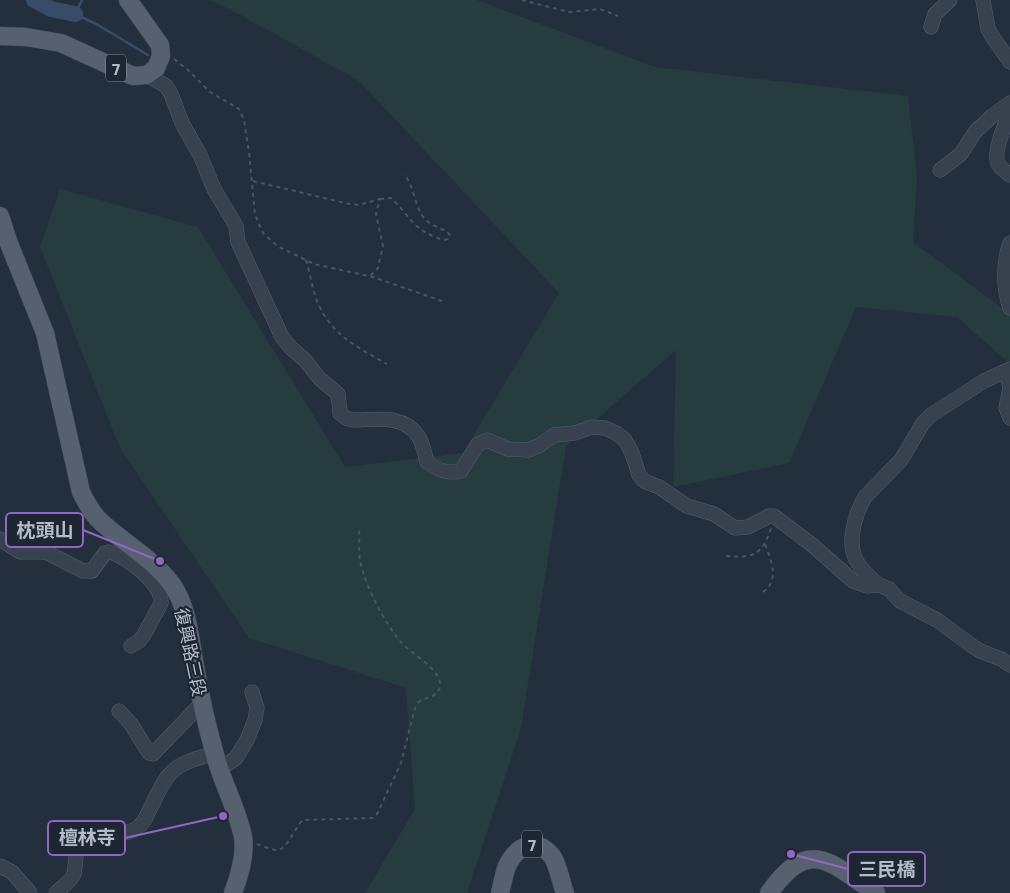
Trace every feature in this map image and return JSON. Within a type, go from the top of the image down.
[{"type":"main road","points":[[128,0],[160,45],[161,56]]},
{"type":"main road","name":"7","points":[[0,36],[26,37],[61,43],[133,76],[147,75],[156,68],[161,56]]},
{"type":"main road","name":"復興路三段","points":[[0,216],[8,241],[45,333],[81,492],[99,520],[156,568],[172,586],[185,615],[202,703],[217,761],[238,816],[243,840],[242,860],[233,893]]},
{"type":"main road","name":"7","points":[[500,893],[507,866],[516,852],[530,844],[539,846],[553,857],[565,893]]},
{"type":"main road","points":[[769,893],[781,876],[794,864],[818,859],[832,864],[876,893]]},
{"type":"street","points":[[931,27],[936,14],[950,0]]},
{"type":"street","points":[[983,0],[988,29],[1010,62]]},
{"type":"street","points":[[147,75],[166,86],[171,94],[182,123],[200,155],[214,189],[236,226],[238,242],[282,337],[305,360],[319,378],[338,394],[340,413],[346,418],[353,420],[396,420],[405,423],[420,438],[428,462],[443,472],[454,473],[461,471],[478,444],[488,440],[508,449],[528,450],[554,435],[575,433],[592,427],[605,428],[616,432],[625,440],[632,454],[638,475],[644,481],[659,487],[686,506],[714,514],[735,528],[748,528],[769,516],[774,516],[811,544],[853,581],[867,586],[879,585]]},
{"type":"street","points":[[940,170],[961,154],[975,132],[1010,103]]},
{"type":"street","points":[[1010,110],[1000,142],[997,160],[1000,166],[1010,175]]},
{"type":"street","points":[[1010,243],[1005,258],[1005,290],[1010,308]]},
{"type":"street","points":[[1010,418],[1006,408],[1010,388],[1008,370],[984,381],[931,415],[923,423],[902,460],[865,497],[854,525],[852,540],[853,554],[860,567],[879,585],[900,601],[937,620],[980,651],[1001,659],[1010,665]]},
{"type":"street","points":[[0,539],[20,552],[46,552],[83,571],[92,571],[105,553],[109,552],[122,557],[136,568],[156,586],[161,598],[161,604],[151,618],[144,635],[131,646]]},
{"type":"street","points":[[56,893],[74,875],[77,849],[84,839],[101,833],[132,831],[139,827],[167,777],[175,768],[185,762],[217,761],[236,758],[247,740],[255,720],[257,708],[252,692]]},
{"type":"street","points":[[119,711],[131,724],[149,753],[153,754],[202,703]]},
{"type":"street","points":[[0,866],[12,872],[30,893]]},
{"type":"path","points":[[522,0],[569,12],[600,9],[618,16]]},
{"type":"path","points":[[161,56],[172,59],[188,70],[210,92],[239,109],[244,120],[253,181],[254,215],[263,233],[277,246],[314,264],[370,276],[445,302]]},
{"type":"path","points":[[253,181],[349,204],[359,205],[391,198],[417,228],[445,240],[448,239],[450,235],[447,231],[425,220],[409,181],[404,174]]},
{"type":"path","points":[[370,276],[378,268],[382,252],[382,236],[376,214],[380,199]]},
{"type":"path","points":[[306,260],[317,301],[330,325],[348,342],[387,364]]},
{"type":"path","points":[[726,556],[742,558],[753,556],[760,552],[765,544],[774,516]]},
{"type":"path","points":[[243,840],[278,850],[284,848],[297,825],[303,820],[373,818],[377,814],[401,763],[415,708],[419,702],[434,696],[438,692],[440,678],[435,671],[400,641],[370,591],[360,558],[360,529]]},
{"type":"path","points":[[763,592],[769,588],[774,573],[765,544]]},
{"type":"green space","points":[[210,0],[477,0],[655,67],[908,96],[917,178],[913,242],[1010,314],[1010,364],[957,317],[856,307],[789,463],[673,487],[676,350],[566,446],[521,728],[467,893],[365,893],[415,809],[406,688],[249,638],[120,448],[40,247],[60,189],[198,227],[345,467],[463,453],[559,293],[359,81],[241,15]]},
{"type":"waterway","points":[[34,0],[51,9],[75,14]]},
{"type":"waterway","points":[[82,0],[75,14],[98,25],[148,55]]},
{"type":"place","name":"枕頭山","points":[[160,561]]},
{"type":"place","name":"檀林寺","points":[[223,816]]},
{"type":"place","name":"三民橋","points":[[791,854]]}]
